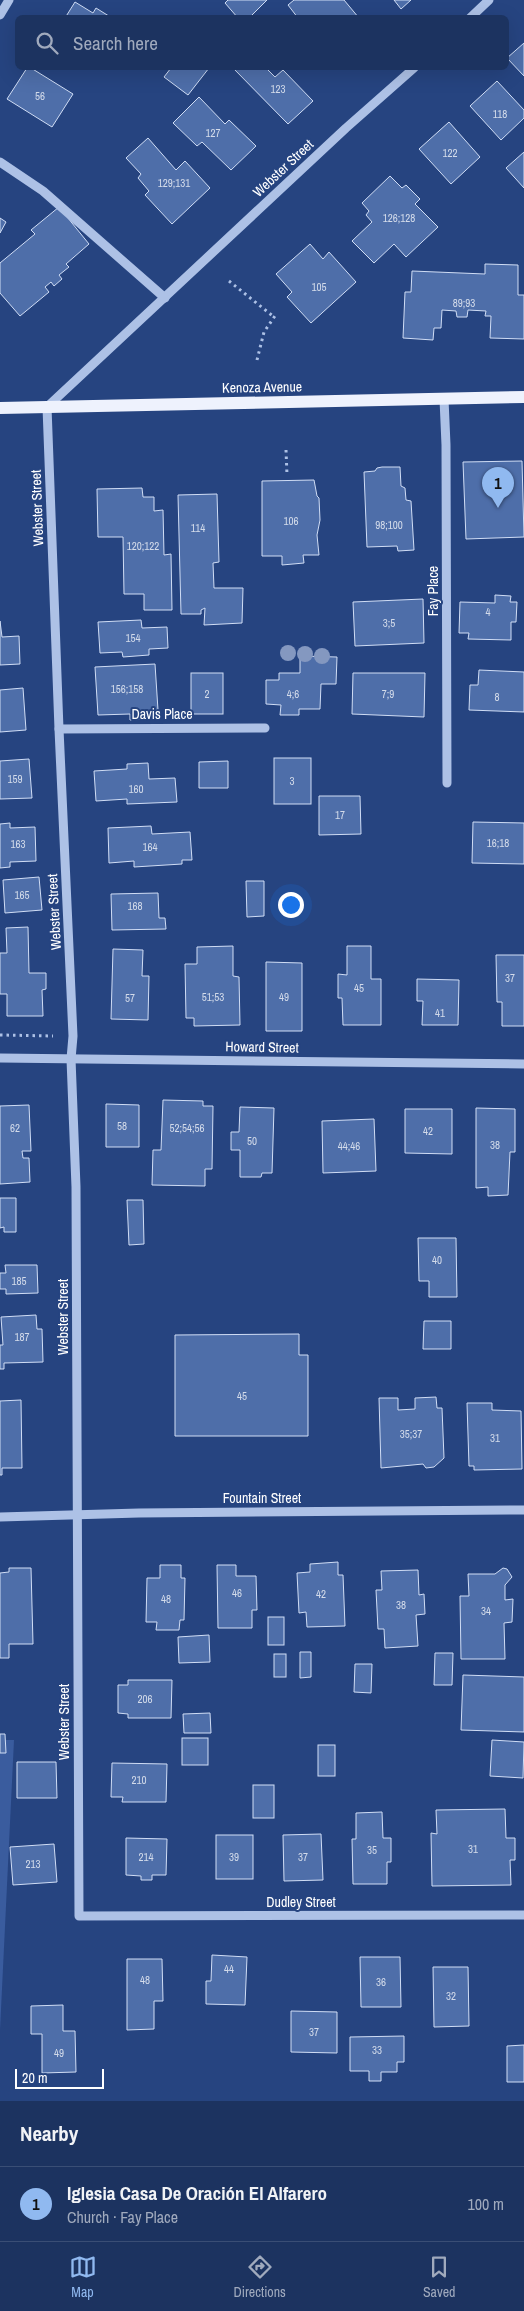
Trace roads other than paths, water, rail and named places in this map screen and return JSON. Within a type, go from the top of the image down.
[{"type":"main road","name":"Kenoza Avenue","points":[[0,408],[524,398]]},
{"type":"street","points":[[0,15],[9,0]]},
{"type":"street","points":[[473,15],[489,0]]},
{"type":"street","name":"Webster Street","points":[[79,1916],[76,1187],[71,1059],[73,1036],[47,407],[412,70]]},
{"type":"street","points":[[0,162],[43,192],[164,298]]},
{"type":"street","name":"Fay Place","points":[[444,399],[446,445],[447,783]]},
{"type":"street","name":"Davis Place","points":[[59,728],[265,728]]},
{"type":"street","name":"Howard Street","points":[[0,1058],[524,1064]]},
{"type":"street","name":"Fountain Street","points":[[0,1517],[77,1514],[524,1510]]},
{"type":"street","name":"Dudley Street","points":[[79,1916],[524,1915]]},
{"type":"place","name":"Iglesia Casa De Oración El Alfarero","points":[[498,508]]}]
